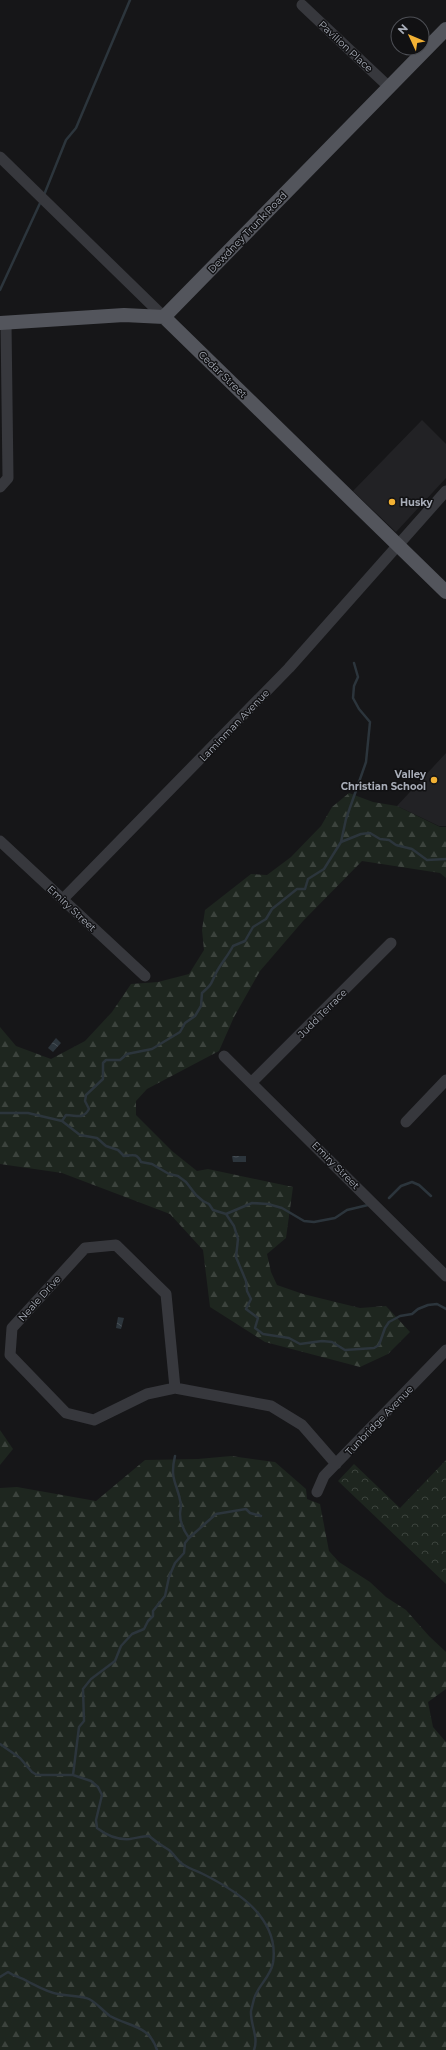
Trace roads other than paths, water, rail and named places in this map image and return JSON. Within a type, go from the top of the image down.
[{"type":"main road","name":"Dewdney Trunk Road","points":[[164,317],[446,30]]},
{"type":"main road","points":[[3,323],[124,315],[164,317]]},
{"type":"main road","name":"Cedar Street","points":[[164,317],[446,592]]},
{"type":"street","name":"Pavilion Place","points":[[302,5],[389,87]]},
{"type":"street","name":"Cedar Street","points":[[0,157],[164,317]]},
{"type":"street","points":[[0,487],[8,478],[3,323]]},
{"type":"street","name":"Laminman Avenue","points":[[63,899],[289,668],[446,491]]},
{"type":"street","name":"Emiry Street","points":[[0,840],[145,976]]},
{"type":"street","name":"Judd Terrace","points":[[252,1082],[391,943]]},
{"type":"street","name":"Emiry Street","points":[[224,1056],[252,1082],[446,1276]]},
{"type":"street","points":[[406,1122],[446,1080]]},
{"type":"street","name":"Neale Drive","points":[[175,1388],[166,1294],[116,1245],[85,1248],[12,1328],[10,1355],[66,1413],[94,1420],[147,1394],[175,1388],[271,1406],[302,1425],[336,1464]]},
{"type":"street","name":"Tunbridge Avenue","points":[[318,1492],[324,1476],[446,1350]]},
{"type":"water","points":[[56,1038],[61,1043],[53,1052],[48,1048]]},
{"type":"water","points":[[232,1156],[246,1156],[246,1162],[233,1162]]},
{"type":"water","points":[[118,1317],[124,1318],[121,1329],[116,1328]]},
{"type":"waterway","points":[[44,195],[66,140],[76,128],[130,0]]},
{"type":"waterway","points":[[0,290],[41,201]]},
{"type":"waterway","points":[[341,842],[346,819],[366,762],[370,722],[359,709],[353,698],[354,686],[358,677],[354,663]]},
{"type":"waterway","points":[[0,1113],[28,1113],[62,1121],[66,1115],[84,1115],[89,1109],[85,1101],[86,1095],[103,1079],[103,1063],[106,1060],[120,1060],[127,1054],[152,1049],[180,1032],[185,1023],[195,1016],[201,1006],[202,993],[211,984],[218,969],[233,946],[245,941],[253,927],[266,919],[272,909],[297,889],[305,889],[308,879],[324,869],[341,842],[361,834],[370,833],[380,839],[389,840],[396,845],[412,849],[427,860],[446,859]]},
{"type":"waterway","points":[[62,1121],[80,1135],[97,1138],[106,1146],[118,1150],[124,1156],[136,1156],[141,1162],[152,1164],[169,1174],[178,1176],[186,1182],[196,1195],[209,1204],[213,1210],[226,1214],[234,1226],[238,1239],[236,1257],[246,1281],[247,1291],[251,1299],[246,1309],[258,1318],[255,1328],[263,1334],[289,1338],[300,1344],[322,1341],[332,1342],[345,1350],[374,1348],[379,1345],[385,1328],[389,1322],[400,1316],[412,1314],[418,1309],[428,1305],[437,1304],[446,1309]]},
{"type":"waterway","points":[[389,1198],[401,1186],[412,1182],[419,1185],[431,1196]]},
{"type":"waterway","points":[[226,1214],[252,1203],[268,1204],[282,1208],[304,1221],[314,1222],[335,1218],[347,1210],[368,1205]]},
{"type":"waterway","points":[[175,1456],[173,1464],[173,1477],[180,1498],[181,1521],[189,1538]]},
{"type":"waterway","points":[[73,1775],[79,1727],[84,1721],[83,1689],[91,1679],[115,1661],[121,1646],[132,1634],[144,1629],[148,1621],[153,1616],[153,1611],[165,1596],[169,1577],[175,1563],[184,1553],[185,1543],[216,1514],[246,1509],[250,1513],[261,1516]]},
{"type":"waterway","points":[[0,1744],[20,1758],[32,1772],[37,1775],[73,1775],[91,1781],[98,1787],[102,1795],[96,1820],[97,1828],[108,1835],[121,1839],[149,1836],[169,1850],[182,1864],[216,1881],[242,1898],[263,1920],[270,1932],[273,1947],[273,1963],[267,1977],[256,1994],[251,2011],[256,2040],[254,2050]]},
{"type":"waterway","points":[[0,1977],[8,1972],[50,1992],[89,1999],[110,2016],[144,2031],[154,2042],[157,2050]]},
{"type":"place","name":"Husky","points":[[392,502]]},
{"type":"place","name":"Valley Christian School","points":[[434,780]]}]
